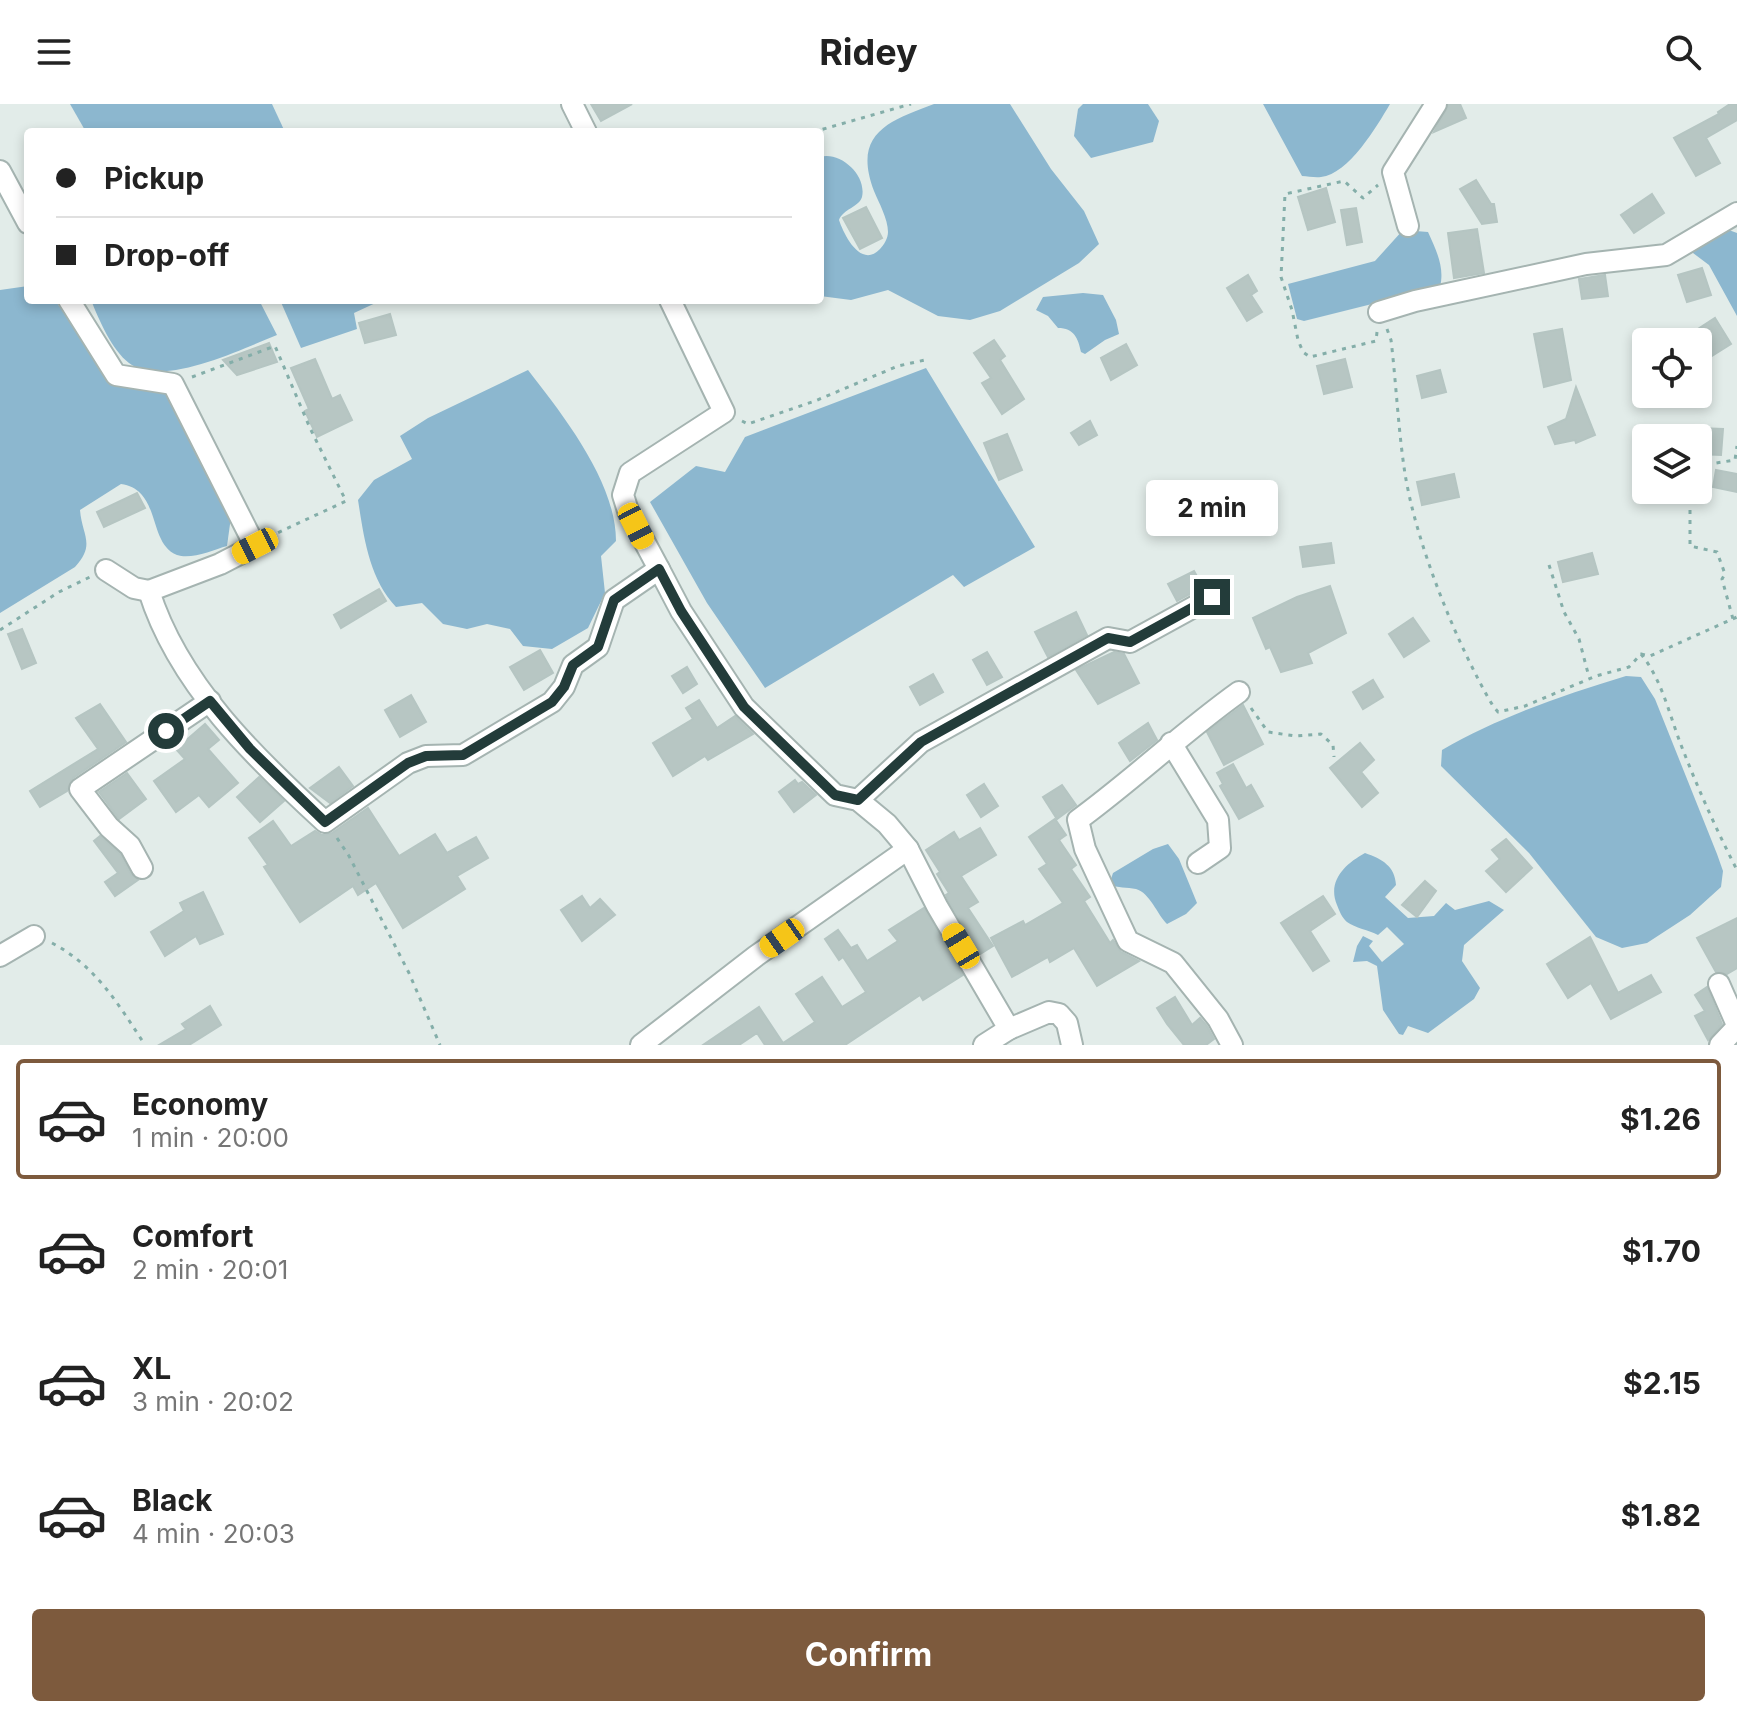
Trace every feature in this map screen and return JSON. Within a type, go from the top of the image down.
[{"type":"street","points":[[572,104],[584,128]]},
{"type":"street","points":[[1408,226],[1393,172],[1436,104]]},
{"type":"street","points":[[0,171],[24,216]]},
{"type":"street","points":[[1379,312],[1444,294],[1586,264],[1666,255],[1737,213]]},
{"type":"street","points":[[72,304],[116,375],[173,384],[255,546],[220,564],[149,591],[134,588],[106,570]]},
{"type":"street","points":[[672,304],[724,412],[630,473],[623,495],[626,503],[681,611],[744,707],[835,795],[858,800],[887,824],[908,849],[937,906],[1009,1029]]},
{"type":"street","points":[[149,591],[167,637],[210,701],[250,749],[325,822],[408,763],[426,756],[463,755],[552,702],[564,687],[573,665],[598,647],[614,600],[659,569]]},
{"type":"street","points":[[858,800],[921,742],[1108,638],[1130,642],[1212,597]]},
{"type":"street","points":[[1232,1045],[1218,1019],[1173,963],[1128,941],[1085,849],[1078,820],[1239,692]]},
{"type":"street","points":[[142,868],[130,846],[109,827],[80,789],[210,701]]},
{"type":"street","points":[[1171,743],[1218,820],[1220,848],[1198,863]]},
{"type":"street","points":[[641,1045],[756,956],[908,849]]},
{"type":"street","points":[[0,956],[34,936]]},
{"type":"street","points":[[1719,984],[1737,1026],[1720,1045]]},
{"type":"street","points":[[984,1045],[1009,1029],[1049,1012],[1059,1014],[1067,1023],[1072,1045]]},
{"type":"path","points":[[823,128],[911,104]]},
{"type":"path","points":[[1379,312],[1376,341],[1310,357],[1303,352],[1281,277],[1285,194],[1344,181],[1363,198],[1393,172]]},
{"type":"path","points":[[1379,312],[1391,340],[1404,469],[1420,535],[1440,593],[1493,706],[1498,712],[1510,710],[1596,676]]},
{"type":"path","points":[[173,384],[275,346],[346,501],[255,546]]},
{"type":"path","points":[[724,412],[748,424],[815,401],[898,366],[925,360]]},
{"type":"path","points":[[1712,464],[1735,460],[1737,446]]},
{"type":"path","points":[[1641,654],[1650,656],[1735,618],[1717,552],[1690,546],[1690,504]]},
{"type":"path","points":[[1549,565],[1564,612],[1579,639],[1589,678],[1629,667],[1641,654]]},
{"type":"path","points":[[0,630],[59,592],[106,570]]},
{"type":"path","points":[[1641,654],[1657,677],[1689,764],[1737,870]]},
{"type":"path","points":[[1239,692],[1268,732],[1295,736],[1321,734],[1333,745],[1334,757]]},
{"type":"path","points":[[325,822],[349,856],[376,908],[440,1045]]},
{"type":"path","points":[[34,936],[73,954],[107,986],[145,1045]]},
{"type":"water","points":[[70,104],[272,104],[283,128],[84,128]]},
{"type":"water","points":[[934,104],[1010,104],[1051,169],[1084,211],[1099,244],[1079,263],[1000,311],[970,320],[938,316],[888,290],[851,300],[824,297],[824,156],[843,161],[856,173],[862,197],[839,220],[854,248],[866,255],[873,254],[883,246],[888,232],[868,171],[868,155],[871,142],[879,132],[903,117]]},
{"type":"water","points":[[1083,104],[1148,104],[1159,121],[1153,142],[1091,158],[1074,136],[1078,109]]},
{"type":"water","points":[[1263,104],[1390,104],[1352,158],[1331,174],[1316,177],[1302,176]]},
{"type":"water","points":[[1726,229],[1737,233],[1737,316],[1709,265],[1693,253],[1692,246]]},
{"type":"water","points":[[1403,230],[1428,232],[1441,266],[1440,287],[1304,321],[1297,319],[1288,284],[1375,261]]},
{"type":"water","points":[[24,287],[24,304],[58,304],[105,373],[161,388],[177,404],[231,517],[227,546],[195,555],[177,555],[161,540],[143,496],[134,488],[121,484],[80,510],[86,546],[75,567],[0,613],[0,290]]},
{"type":"water","points":[[1083,293],[1103,295],[1116,320],[1119,334],[1085,354],[1081,352],[1072,332],[1058,328],[1048,316],[1036,310],[1043,297]]},
{"type":"water","points":[[93,304],[261,304],[277,335],[203,364],[161,371],[143,370],[129,363],[117,350]]},
{"type":"water","points":[[282,304],[373,304],[354,313],[357,329],[301,348]]},
{"type":"water","points":[[926,368],[1035,547],[964,587],[953,575],[765,688],[707,603],[650,502],[696,466],[725,472],[745,437]]},
{"type":"water","points":[[528,370],[557,407],[597,473],[614,519],[616,541],[601,556],[605,593],[588,628],[552,649],[523,646],[510,629],[487,624],[467,629],[443,624],[422,603],[396,607],[374,570],[358,500],[374,480],[412,459],[400,436],[428,418]]},
{"type":"water","points":[[1626,676],[1641,677],[1655,699],[1723,871],[1721,887],[1690,915],[1647,943],[1622,948],[1596,937],[1529,853],[1441,766],[1442,750],[1486,727],[1555,699]]},
{"type":"water","points":[[1168,844],[1179,859],[1197,903],[1186,914],[1167,924],[1141,891],[1109,885],[1113,873],[1153,849]]},
{"type":"water","points":[[1365,853],[1390,868],[1396,885],[1385,897],[1408,918],[1434,916],[1446,903],[1455,910],[1489,901],[1504,910],[1464,945],[1462,961],[1480,988],[1474,999],[1428,1033],[1408,1026],[1403,1035],[1399,1034],[1383,1010],[1377,966],[1367,961],[1353,962],[1363,936],[1373,941],[1369,946],[1382,962],[1404,944],[1387,927],[1378,935],[1350,924],[1339,909],[1334,888],[1336,881],[1351,862]]},
{"type":"building","points":[[591,104],[632,104],[601,121]]},
{"type":"building","points":[[1449,104],[1460,104],[1466,118],[1434,132]]},
{"type":"building","points":[[1730,104],[1737,104],[1737,120],[1706,138],[1720,163],[1696,176],[1674,138],[1719,114]]},
{"type":"building","points":[[1476,180],[1494,204],[1497,222],[1482,224],[1460,189]]},
{"type":"building","points":[[1326,188],[1335,222],[1308,230],[1298,197]]},
{"type":"building","points":[[1652,194],[1664,213],[1634,233],[1621,215]]},
{"type":"building","points":[[866,207],[882,238],[860,249],[843,218]]},
{"type":"building","points":[[1356,208],[1362,242],[1347,245],[1341,210]]},
{"type":"building","points":[[1477,229],[1484,273],[1454,278],[1448,233]]},
{"type":"building","points":[[1702,268],[1711,295],[1687,302],[1678,275]]},
{"type":"building","points":[[1248,275],[1257,291],[1251,295],[1262,312],[1247,321],[1227,288]]},
{"type":"building","points":[[1605,275],[1608,296],[1582,299],[1579,279]]},
{"type":"building","points":[[390,314],[396,335],[365,343],[359,323]]},
{"type":"building","points":[[1715,318],[1731,344],[1712,356],[1712,328],[1700,328]]},
{"type":"building","points":[[1562,329],[1571,380],[1544,387],[1534,334]]},
{"type":"building","points":[[994,340],[1005,356],[1000,360],[1024,399],[1002,414],[982,383],[991,378],[974,353]]},
{"type":"building","points":[[269,343],[277,362],[237,375],[223,360]]},
{"type":"building","points":[[1126,344],[1137,365],[1111,380],[1101,358]]},
{"type":"building","points":[[315,359],[332,399],[340,395],[352,420],[317,437],[291,368]]},
{"type":"building","points":[[1345,359],[1352,387],[1324,394],[1317,366]]},
{"type":"building","points":[[1440,370],[1446,392],[1422,398],[1417,376]]},
{"type":"building","points":[[1576,387],[1595,435],[1576,443],[1575,440],[1555,444],[1548,427],[1566,419]]},
{"type":"building","points":[[1090,421],[1097,435],[1079,445],[1071,433]]},
{"type":"building","points":[[1712,429],[1723,429],[1721,455],[1712,455]]},
{"type":"building","points":[[1007,434],[1022,470],[999,480],[984,443]]},
{"type":"building","points":[[1716,470],[1737,474],[1737,492],[1713,487]]},
{"type":"building","points":[[1454,474],[1459,497],[1422,505],[1417,482]]},
{"type":"building","points":[[137,493],[145,508],[104,527],[97,512]]},
{"type":"building","points":[[1331,543],[1334,563],[1303,567],[1300,547]]},
{"type":"building","points":[[1592,553],[1598,574],[1563,582],[1558,562]]},
{"type":"building","points":[[1194,571],[1203,587],[1177,601],[1168,584]]},
{"type":"building","points":[[1330,586],[1346,633],[1308,653],[1312,663],[1281,672],[1270,647],[1266,649],[1253,618],[1297,597]]},
{"type":"building","points":[[379,589],[386,601],[341,628],[334,615]]},
{"type":"building","points":[[1076,612],[1087,635],[1048,657],[1035,632]]},
{"type":"building","points":[[1413,618],[1429,641],[1404,657],[1389,634]]},
{"type":"building","points":[[22,629],[36,663],[22,669],[8,634]]},
{"type":"building","points":[[540,650],[553,673],[524,690],[510,667]]},
{"type":"building","points":[[987,652],[1002,677],[987,685],[973,660]]},
{"type":"building","points":[[1114,652],[1124,654],[1139,683],[1098,704],[1076,670]]},
{"type":"building","points":[[687,667],[697,684],[683,693],[672,676]]},
{"type":"building","points":[[933,674],[943,692],[920,705],[910,687]]},
{"type":"building","points":[[1373,680],[1383,697],[1363,709],[1353,692]]},
{"type":"building","points":[[411,695],[426,722],[400,737],[385,710]]},
{"type":"building","points":[[699,700],[717,728],[735,716],[753,734],[708,760],[705,756],[673,776],[653,743],[693,719],[686,708]]},
{"type":"building","points":[[100,704],[126,742],[73,778],[67,791],[40,807],[30,791],[98,749],[76,718]]},
{"type":"building","points":[[1243,705],[1263,744],[1224,765],[1207,732]]},
{"type":"building","points":[[1148,723],[1157,740],[1130,761],[1119,743]]},
{"type":"building","points":[[205,724],[219,740],[208,749],[238,783],[209,807],[199,795],[176,812],[154,781],[185,759],[176,749]]},
{"type":"building","points":[[1360,743],[1374,760],[1361,772],[1378,793],[1362,807],[1330,768]]},
{"type":"building","points":[[1233,764],[1246,788],[1251,785],[1263,806],[1239,819],[1220,786],[1223,784],[1217,773]]},
{"type":"building","points":[[339,767],[353,786],[330,803],[310,788]]},
{"type":"building","points":[[127,773],[146,799],[119,819],[99,792]]},
{"type":"building","points":[[259,777],[284,801],[260,822],[237,797]]},
{"type":"building","points":[[795,780],[798,784],[802,782],[816,795],[794,812],[779,792]]},
{"type":"building","points":[[984,784],[998,806],[981,817],[967,795]]},
{"type":"building","points":[[1062,785],[1076,805],[1057,819],[1043,797]]},
{"type":"building","points":[[368,808],[399,856],[435,834],[447,853],[476,837],[488,858],[457,876],[465,889],[403,928],[376,883],[358,895],[353,886],[300,922],[249,838],[273,821],[291,846],[315,831],[322,835],[332,833]]},
{"type":"building","points":[[1055,819],[1066,835],[1059,840],[1076,865],[1071,869],[1090,897],[1084,901],[1110,943],[1113,940],[1121,952],[1139,961],[1097,986],[1074,948],[1050,962],[1048,957],[1012,977],[991,938],[1023,921],[1025,925],[1063,903],[1039,869],[1047,864],[1029,837]]},
{"type":"building","points":[[980,828],[996,855],[961,876],[978,902],[968,908],[993,946],[980,954],[948,900],[946,895],[949,893],[937,874],[940,872],[926,850],[954,832],[959,840]]},
{"type":"building","points":[[100,836],[120,854],[138,880],[115,896],[105,882],[118,873],[94,841]]},
{"type":"building","points":[[1506,839],[1532,868],[1506,892],[1486,871],[1500,859],[1492,850]]},
{"type":"building","points":[[1425,881],[1436,891],[1417,917],[1402,905]]},
{"type":"building","points":[[203,892],[223,934],[200,944],[196,936],[165,956],[151,932],[184,911],[180,903]]},
{"type":"building","points":[[582,896],[590,908],[600,899],[615,915],[582,941],[561,910]]},
{"type":"building","points":[[1323,896],[1335,914],[1310,931],[1329,961],[1313,971],[1281,923]]},
{"type":"building","points":[[924,908],[963,975],[923,1000],[920,995],[845,1045],[765,1045],[757,1033],[739,1045],[703,1045],[759,1007],[783,1043],[815,1022],[796,994],[822,977],[842,1007],[866,992],[843,957],[839,960],[825,939],[838,930],[851,948],[857,945],[867,961],[898,941],[889,930]]},
{"type":"building","points":[[1737,918],[1737,968],[1727,974],[1716,972],[1697,938]]},
{"type":"building","points":[[1590,937],[1618,993],[1651,975],[1661,992],[1611,1019],[1591,983],[1568,998],[1547,964]]},
{"type":"building","points":[[1707,987],[1722,1024],[1708,1040],[1695,1016],[1705,1011],[1695,995]]},
{"type":"building","points":[[1175,997],[1192,1025],[1200,1018],[1214,1039],[1206,1045],[1184,1045],[1157,1008]]},
{"type":"building","points":[[210,1006],[221,1025],[189,1045],[159,1045],[186,1029],[182,1024]]},
{"type":"route","points":[[166,731],[210,701],[250,749],[325,822],[408,763],[426,756],[463,755],[552,702],[564,687],[573,665],[598,647],[614,600],[659,569],[681,611],[744,707],[835,795],[858,800],[921,742],[1108,638],[1130,642],[1212,597]]}]
